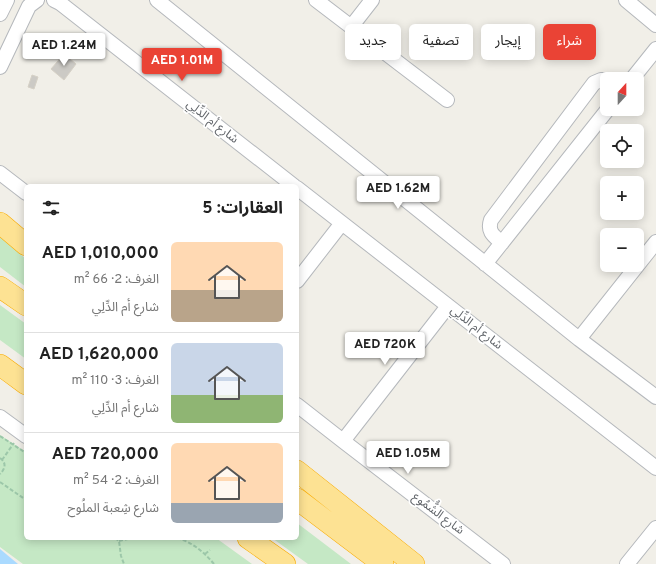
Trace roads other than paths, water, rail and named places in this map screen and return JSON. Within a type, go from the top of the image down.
[{"type":"highway","points":[[0,223],[24,243]]},
{"type":"highway","points":[[0,287],[24,304]]},
{"type":"highway","points":[[0,365],[24,383]]},
{"type":"highway","points":[[299,473],[414,564]]},
{"type":"highway","points":[[299,501],[383,564]]},
{"type":"highway","points":[[251,540],[285,564]]},
{"type":"street","points":[[0,14],[7,0]]},
{"type":"street","points":[[0,68],[29,6],[37,0]]},
{"type":"street","name":"شارع أم الدِّلِي","points":[[54,0],[60,3],[291,184]]},
{"type":"street","points":[[157,0],[579,339],[656,397]]},
{"type":"street","points":[[316,0],[347,24]]},
{"type":"street","points":[[353,24],[372,0]]},
{"type":"street","points":[[626,0],[656,25]]},
{"type":"street","points":[[638,72],[656,49]]},
{"type":"street","points":[[394,60],[447,100]]},
{"type":"street","points":[[502,243],[491,233],[489,226],[490,220],[594,83],[600,81]]},
{"type":"street","points":[[485,264],[602,116]]},
{"type":"street","points":[[0,173],[24,191]]},
{"type":"street","name":"شارع أم الدِّلِي","points":[[299,190],[656,468]]},
{"type":"street","points":[[299,278],[342,223]]},
{"type":"street","points":[[579,339],[656,242]]},
{"type":"street","points":[[342,441],[448,306]]},
{"type":"street","name":"شارع الشُّمُوع","points":[[299,407],[503,564]]},
{"type":"street","points":[[0,417],[24,435]]},
{"type":"street","points":[[627,564],[656,528]]},
{"type":"water","points":[[0,549],[18,564],[0,564]]}]
